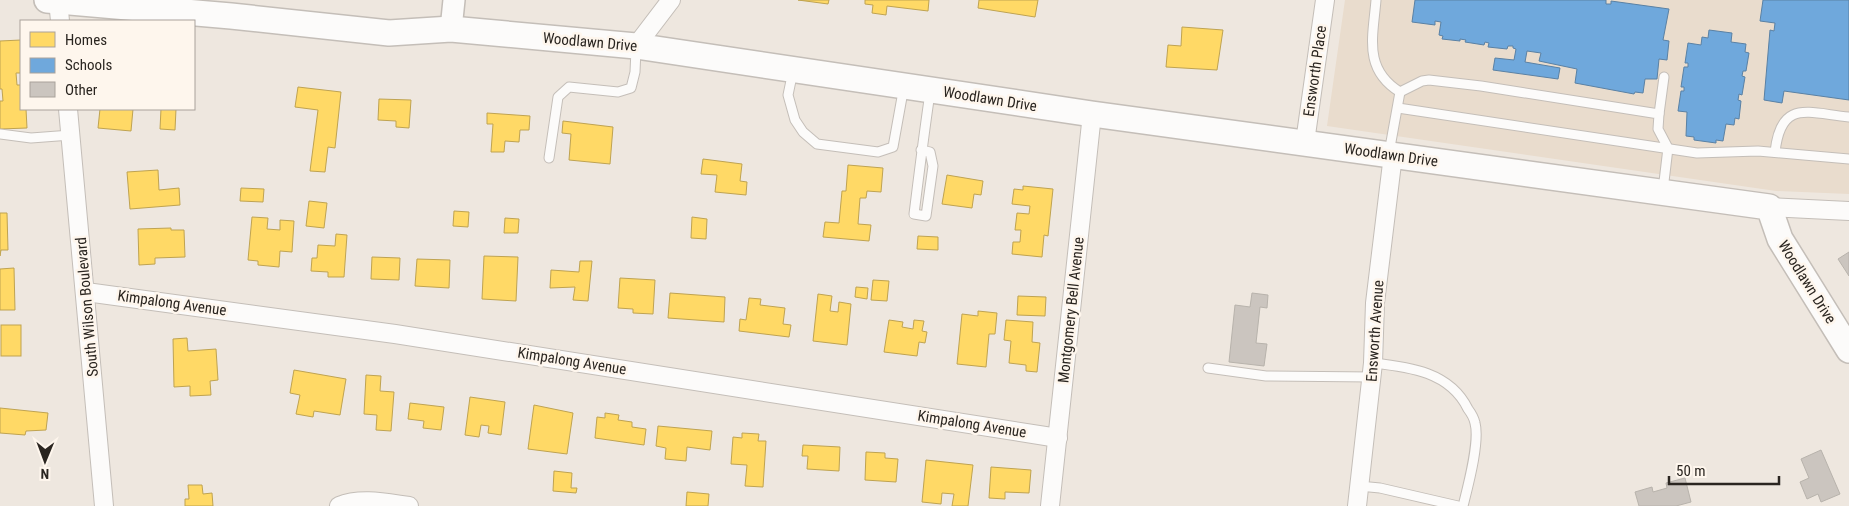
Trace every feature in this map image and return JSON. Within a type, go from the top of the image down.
[{"type":"main road","name":"Woodlawn Drive","points":[[56,6],[231,16],[389,33],[451,29],[636,46],[1092,114],[1769,207],[1780,239],[1849,350]]},
{"type":"street","points":[[451,29],[454,0]]},
{"type":"street","points":[[636,46],[671,0]]},
{"type":"street","name":"Ensworth Place","points":[[1305,142],[1325,0]]},
{"type":"street","name":"South Wilson Boulevard","points":[[68,110],[104,506]]},
{"type":"street","name":"Montgomery Bell Avenue","points":[[1050,506],[1092,114]]},
{"type":"street","name":"Ensworth Avenue","points":[[1357,506],[1372,370],[1375,303],[1391,155]]},
{"type":"street","points":[[1769,207],[1849,211]]},
{"type":"street","name":"Kimpalong Avenue","points":[[86,292],[404,335],[1058,438]]},
{"type":"street","points":[[339,506],[350,502],[381,502],[409,506]]},
{"type":"lane","points":[[1376,0],[1372,43],[1374,60],[1381,75],[1400,92]]},
{"type":"lane","points":[[549,158],[558,97],[568,87],[618,92],[632,88],[636,46]]},
{"type":"lane","points":[[794,70],[788,95],[795,120],[803,132],[817,144],[844,148],[878,152],[893,147],[904,86]]},
{"type":"lane","points":[[1662,193],[1668,148],[1658,129],[1664,77]]},
{"type":"lane","points":[[1400,92],[1422,81],[1429,80],[1481,86],[1659,114]]},
{"type":"lane","points":[[922,150],[930,152],[933,166],[926,216],[914,214],[922,150],[930,90]]},
{"type":"lane","points":[[1391,155],[1400,92]]},
{"type":"lane","points":[[1398,108],[1710,154],[1775,152],[1849,159]]},
{"type":"lane","points":[[1775,152],[1777,133],[1789,116],[1805,113],[1849,117]]},
{"type":"lane","points":[[0,134],[31,138],[71,135]]},
{"type":"lane","points":[[1208,368],[1266,376],[1409,367],[1437,377],[1461,395],[1476,423],[1473,466],[1463,506]]},
{"type":"lane","points":[[1359,486],[1380,488],[1458,506]]},
{"type":"shaded area","points":[[1345,0],[1849,0],[1849,194],[1776,191],[1327,126]]},
{"type":"building: Homes","points":[[798,0],[829,0],[828,4]]},
{"type":"building: Homes","points":[[865,0],[929,0],[928,11],[887,6],[886,15],[872,13],[873,5],[865,4]]},
{"type":"building: Homes","points":[[979,0],[1038,0],[1035,17],[978,8]]},
{"type":"building: Homes","points":[[1182,27],[1223,30],[1217,70],[1166,67],[1168,45],[1181,46]]},
{"type":"building: Homes","points":[[20,40],[20,73],[16,73],[17,85],[20,85],[20,110],[26,110],[27,128],[0,129],[0,101],[3,101],[2,89],[0,89],[0,41]]},
{"type":"building: Homes","points":[[298,87],[341,92],[335,148],[328,147],[325,172],[310,171],[318,110],[295,107]]},
{"type":"building: Homes","points":[[379,99],[411,100],[409,128],[396,127],[396,121],[378,120]]},
{"type":"building: Homes","points":[[100,110],[133,110],[131,131],[98,128]]},
{"type":"building: Homes","points":[[161,110],[176,110],[175,130],[160,129]]},
{"type":"building: Homes","points":[[487,113],[530,116],[529,130],[520,130],[519,142],[505,141],[504,152],[491,152],[493,124],[487,124]]},
{"type":"building: Homes","points":[[563,121],[613,127],[610,164],[569,160],[571,134],[562,133]]},
{"type":"building: Homes","points":[[703,159],[742,164],[740,181],[747,182],[746,195],[715,192],[717,175],[701,174]]},
{"type":"building: Homes","points":[[848,165],[883,168],[881,192],[867,191],[866,198],[860,198],[858,224],[871,225],[869,241],[823,237],[825,222],[839,223],[842,191],[846,191]]},
{"type":"building: Homes","points":[[158,170],[159,190],[179,188],[180,205],[130,209],[127,172]]},
{"type":"building: Homes","points":[[947,175],[983,181],[981,195],[974,194],[972,208],[942,204]]},
{"type":"building: Homes","points":[[1023,186],[1053,189],[1048,236],[1044,235],[1042,257],[1012,254],[1013,242],[1020,242],[1021,230],[1015,230],[1017,213],[1029,214],[1030,206],[1012,204],[1014,189],[1023,190]]},
{"type":"building: Homes","points":[[241,188],[264,189],[263,202],[240,201]]},
{"type":"building: Homes","points":[[309,201],[327,203],[324,228],[306,226]]},
{"type":"building: Homes","points":[[454,211],[469,212],[468,227],[453,226]]},
{"type":"building: Homes","points":[[0,213],[7,213],[8,250],[1,250],[0,256]]},
{"type":"building: Homes","points":[[252,217],[268,218],[267,229],[280,230],[280,220],[294,221],[292,252],[280,251],[279,267],[258,265],[258,261],[248,260]]},
{"type":"building: Homes","points":[[692,217],[707,219],[706,239],[691,238]]},
{"type":"building: Homes","points":[[505,218],[519,219],[518,233],[504,233]]},
{"type":"building: Homes","points":[[171,228],[171,230],[184,230],[185,257],[155,258],[155,264],[139,265],[138,229]]},
{"type":"building: Homes","points":[[336,234],[347,235],[344,277],[328,277],[328,272],[311,271],[312,258],[317,258],[318,245],[335,246]]},
{"type":"building: Homes","points":[[918,236],[938,237],[938,250],[917,249]]},
{"type":"building: Homes","points":[[484,256],[518,257],[516,301],[482,299]]},
{"type":"building: Homes","points":[[372,257],[400,258],[399,280],[371,279]]},
{"type":"building: Homes","points":[[417,259],[450,260],[449,288],[415,286]]},
{"type":"building: Homes","points":[[580,261],[592,261],[588,301],[573,300],[575,287],[550,288],[551,270],[579,272]]},
{"type":"building: Homes","points":[[14,268],[15,310],[0,310],[0,269]]},
{"type":"building: Homes","points":[[620,278],[655,280],[653,314],[633,313],[633,309],[618,308]]},
{"type":"building: Homes","points":[[873,280],[889,281],[887,301],[871,300]]},
{"type":"building: Homes","points":[[856,287],[868,288],[867,299],[855,297]]},
{"type":"building: Homes","points":[[670,293],[725,297],[724,322],[668,318]]},
{"type":"building: Homes","points":[[818,294],[832,296],[830,311],[838,312],[839,302],[851,304],[847,345],[813,341]]},
{"type":"building: Homes","points":[[1018,296],[1046,297],[1045,316],[1017,315]]},
{"type":"building: Homes","points":[[749,298],[761,299],[760,305],[785,308],[783,324],[791,325],[789,337],[739,331],[740,319],[746,320]]},
{"type":"building: Homes","points":[[978,311],[997,313],[995,334],[989,334],[986,367],[957,364],[962,314],[978,316]]},
{"type":"building: Homes","points":[[889,320],[903,322],[902,327],[913,329],[914,320],[924,321],[922,331],[927,332],[925,343],[919,342],[917,356],[884,352]]},
{"type":"building: Homes","points":[[1006,320],[1033,322],[1032,342],[1040,343],[1037,372],[1026,371],[1026,365],[1009,363],[1011,341],[1004,340]]},
{"type":"building: Homes","points":[[1,325],[21,325],[21,356],[1,356]]},
{"type":"building: Homes","points":[[187,338],[188,351],[216,349],[218,380],[210,381],[211,395],[190,396],[190,386],[174,387],[173,339]]},
{"type":"building: Homes","points":[[294,370],[346,379],[340,415],[314,411],[313,417],[296,414],[300,395],[290,393]]},
{"type":"building: Homes","points":[[366,375],[381,376],[380,391],[394,392],[391,431],[376,430],[377,415],[364,414]]},
{"type":"building: Homes","points":[[470,397],[505,402],[501,435],[488,433],[489,426],[481,425],[479,437],[465,435]]},
{"type":"building: Homes","points":[[410,403],[444,407],[441,430],[423,428],[424,421],[408,419]]},
{"type":"building: Homes","points":[[534,405],[573,413],[567,454],[528,449]]},
{"type":"building: Homes","points":[[0,408],[48,413],[46,430],[26,431],[25,435],[0,433]]},
{"type":"building: Homes","points":[[605,413],[619,415],[618,420],[632,422],[632,427],[646,429],[644,445],[595,438],[597,417],[605,418]]},
{"type":"building: Homes","points":[[658,426],[712,431],[710,450],[687,447],[686,461],[665,459],[666,448],[656,446]]},
{"type":"building: Homes","points":[[742,433],[759,434],[758,441],[766,441],[763,487],[745,486],[747,465],[731,464],[733,437],[742,438]]},
{"type":"building: Homes","points":[[803,445],[840,447],[839,471],[807,469],[808,456],[802,456]]},
{"type":"building: Homes","points":[[866,452],[885,453],[885,458],[898,459],[896,482],[865,480]]},
{"type":"building: Homes","points":[[926,460],[973,465],[968,506],[952,506],[954,494],[942,493],[941,504],[922,502]]},
{"type":"building: Homes","points":[[991,467],[1031,470],[1029,493],[1005,492],[1005,499],[989,498]]},
{"type":"building: Homes","points":[[554,471],[572,473],[571,488],[577,488],[576,493],[553,491]]},
{"type":"building: Homes","points":[[188,485],[202,485],[203,494],[212,493],[213,506],[185,506],[185,499],[189,499]]},
{"type":"building: Homes","points":[[687,492],[709,494],[708,506],[686,506]]},
{"type":"building: Schools","points":[[1415,0],[1606,0],[1606,4],[1611,4],[1611,1],[1669,9],[1663,40],[1669,41],[1667,60],[1659,59],[1657,79],[1645,79],[1643,93],[1635,92],[1634,94],[1575,83],[1577,69],[1539,61],[1541,53],[1527,51],[1525,62],[1560,68],[1558,79],[1493,70],[1495,58],[1514,60],[1516,49],[1513,46],[1508,46],[1507,49],[1488,47],[1489,43],[1485,42],[1484,45],[1465,42],[1466,40],[1460,39],[1460,41],[1442,39],[1443,36],[1439,35],[1441,22],[1435,21],[1435,25],[1412,22]]},
{"type":"building: Schools","points":[[1763,0],[1849,0],[1849,100],[1784,91],[1782,103],[1764,100],[1770,30],[1774,31],[1775,23],[1760,21]]},
{"type":"building: Schools","points":[[1709,30],[1732,33],[1731,42],[1746,44],[1745,52],[1749,53],[1746,71],[1743,71],[1742,76],[1745,77],[1742,95],[1739,94],[1738,100],[1741,101],[1739,119],[1735,118],[1734,125],[1726,124],[1723,141],[1716,140],[1716,143],[1694,140],[1694,137],[1686,136],[1687,112],[1678,111],[1681,91],[1684,91],[1684,87],[1681,87],[1684,67],[1688,67],[1688,63],[1685,63],[1688,43],[1701,45],[1702,37],[1708,38]]},
{"type":"building: Other","points":[[1849,252],[1849,276],[1838,259]]},
{"type":"building: Other","points":[[1252,293],[1268,295],[1267,308],[1260,307],[1256,343],[1267,344],[1264,366],[1229,362],[1235,305],[1250,307]]},
{"type":"building: Other","points":[[1821,450],[1840,494],[1821,502],[1818,494],[1807,499],[1800,482],[1809,478],[1801,459]]},
{"type":"building: Other","points":[[1685,478],[1691,502],[1676,506],[1639,506],[1635,492],[1652,487],[1653,492],[1667,488],[1666,483]]}]
